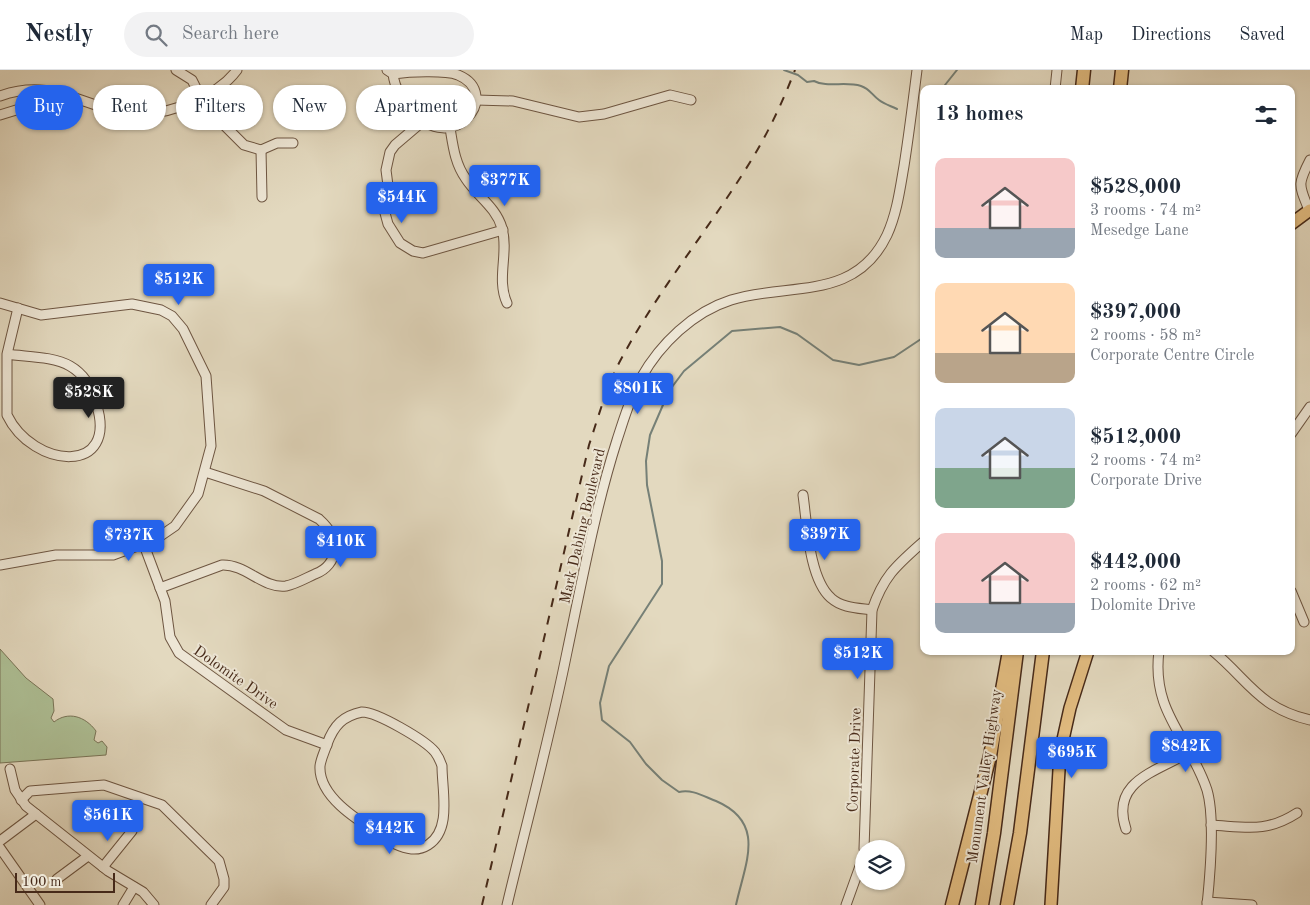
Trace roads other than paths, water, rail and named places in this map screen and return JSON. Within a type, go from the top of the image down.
[{"type":"highway","points":[[1082,85],[1084,70]]},
{"type":"highway","points":[[1120,85],[1122,70]]},
{"type":"highway","points":[[952,905],[990,756],[1008,655]]},
{"type":"highway","name":"Monument Valley Highway","points":[[982,905],[994,833],[1016,655]]},
{"type":"highway","points":[[1013,905],[1042,655]]},
{"type":"highway","points":[[1007,905],[1020,833]]},
{"type":"main road","points":[[1295,221],[1310,210]]},
{"type":"main road","points":[[1051,905],[1060,753],[1070,708],[1087,655]]},
{"type":"street","points":[[176,70],[192,80],[196,85]]},
{"type":"street","points":[[222,85],[237,70]]},
{"type":"street","name":"Mark Dabling Boulevard","points":[[507,905],[566,661],[602,489],[626,412],[639,380],[654,357],[670,340],[698,316],[713,307],[728,300],[762,292],[826,286],[843,279],[868,262],[879,248],[892,222],[898,199],[917,70]]},
{"type":"street","points":[[1055,85],[1057,70]]},
{"type":"street","points":[[395,85],[390,72],[456,74],[471,85]]},
{"type":"street","points":[[0,96],[15,93]]},
{"type":"street","points":[[476,100],[513,101],[580,117],[604,114],[670,95],[691,100]]},
{"type":"street","points":[[83,101],[120,112],[134,114],[163,112],[176,107]]},
{"type":"street","points":[[0,115],[15,110]]},
{"type":"street","points":[[229,130],[237,140],[252,149],[261,150],[278,143],[293,143]]},
{"type":"street","points":[[412,130],[394,145],[386,164],[389,193],[386,218],[400,243],[413,251],[423,253],[503,230]]},
{"type":"street","points":[[450,130],[454,151],[461,171],[491,208],[503,230],[502,292],[507,303]]},
{"type":"street","points":[[261,150],[262,198]]},
{"type":"street","points":[[1310,160],[1295,187],[1310,210]]},
{"type":"street","points":[[0,303],[50,316],[109,305],[132,304],[161,310],[172,316],[183,329],[206,376],[211,446],[198,494],[184,515],[164,534],[144,545],[113,555],[56,555],[0,565]]},
{"type":"street","points":[[6,354],[56,360],[79,372],[93,392],[101,417],[102,425],[97,442],[82,454],[71,457],[50,454],[34,447],[23,438],[6,415],[6,354],[18,308]]},
{"type":"street","points":[[1295,428],[1310,406]]},
{"type":"street","points":[[160,588],[222,565],[230,564],[270,584],[285,586],[323,571],[333,556],[334,540],[325,524],[319,520],[264,491],[205,472]]},
{"type":"street","points":[[802,494],[815,569],[820,584],[831,598],[844,606],[872,610]]},
{"type":"street","name":"Dolomite Drive","points":[[144,545],[165,601],[170,637],[179,653],[286,730],[327,745]]},
{"type":"street","name":"Corporate Drive","points":[[864,840],[872,610],[883,583],[891,571],[920,545]]},
{"type":"street","points":[[1295,601],[1304,622]]},
{"type":"street","points":[[1159,655],[1159,682],[1164,707],[1207,790],[1211,825],[1207,904],[1252,905]]},
{"type":"street","points":[[1217,655],[1265,702],[1286,713],[1310,720]]},
{"type":"street","points":[[362,712],[378,715],[431,748],[440,759],[442,766],[443,824],[436,839],[423,848],[404,849],[337,803],[330,795],[321,776],[321,760],[327,745],[338,723],[353,714],[362,712]]},
{"type":"street","points":[[1126,829],[1121,815],[1122,806],[1130,787],[1188,753]]},
{"type":"street","points":[[10,769],[12,782],[21,800],[88,856],[143,892],[154,905]]},
{"type":"street","points":[[21,800],[30,791],[104,785],[162,805],[219,862],[224,879],[224,887],[211,905]]},
{"type":"street","points":[[1211,825],[1264,828],[1285,821],[1297,813]]},
{"type":"street","points":[[0,841],[36,814]]},
{"type":"street","points":[[103,867],[132,831]]},
{"type":"street","points":[[0,848],[40,905]]},
{"type":"street","points":[[57,879],[88,856]]},
{"type":"street","points":[[846,905],[855,880]]},
{"type":"street","points":[[123,905],[134,887]]},
{"type":"waterway","points":[[784,70],[798,75],[807,82],[849,84],[864,87],[881,101],[897,109]]},
{"type":"waterway","points":[[945,85],[957,70]]},
{"type":"waterway","points":[[736,905],[749,846],[747,832],[742,821],[732,810],[716,801],[693,792],[679,792],[662,780],[646,764],[630,742],[602,720],[600,703],[609,666],[662,584],[662,561],[647,485],[646,461],[650,435],[669,391],[684,371],[732,331],[780,327],[797,334],[833,360],[859,365],[894,357],[920,340]]},
{"type":"railway","points":[[482,905],[589,445],[606,393],[619,363],[650,310],[736,185],[758,148],[786,93],[795,70]]}]
